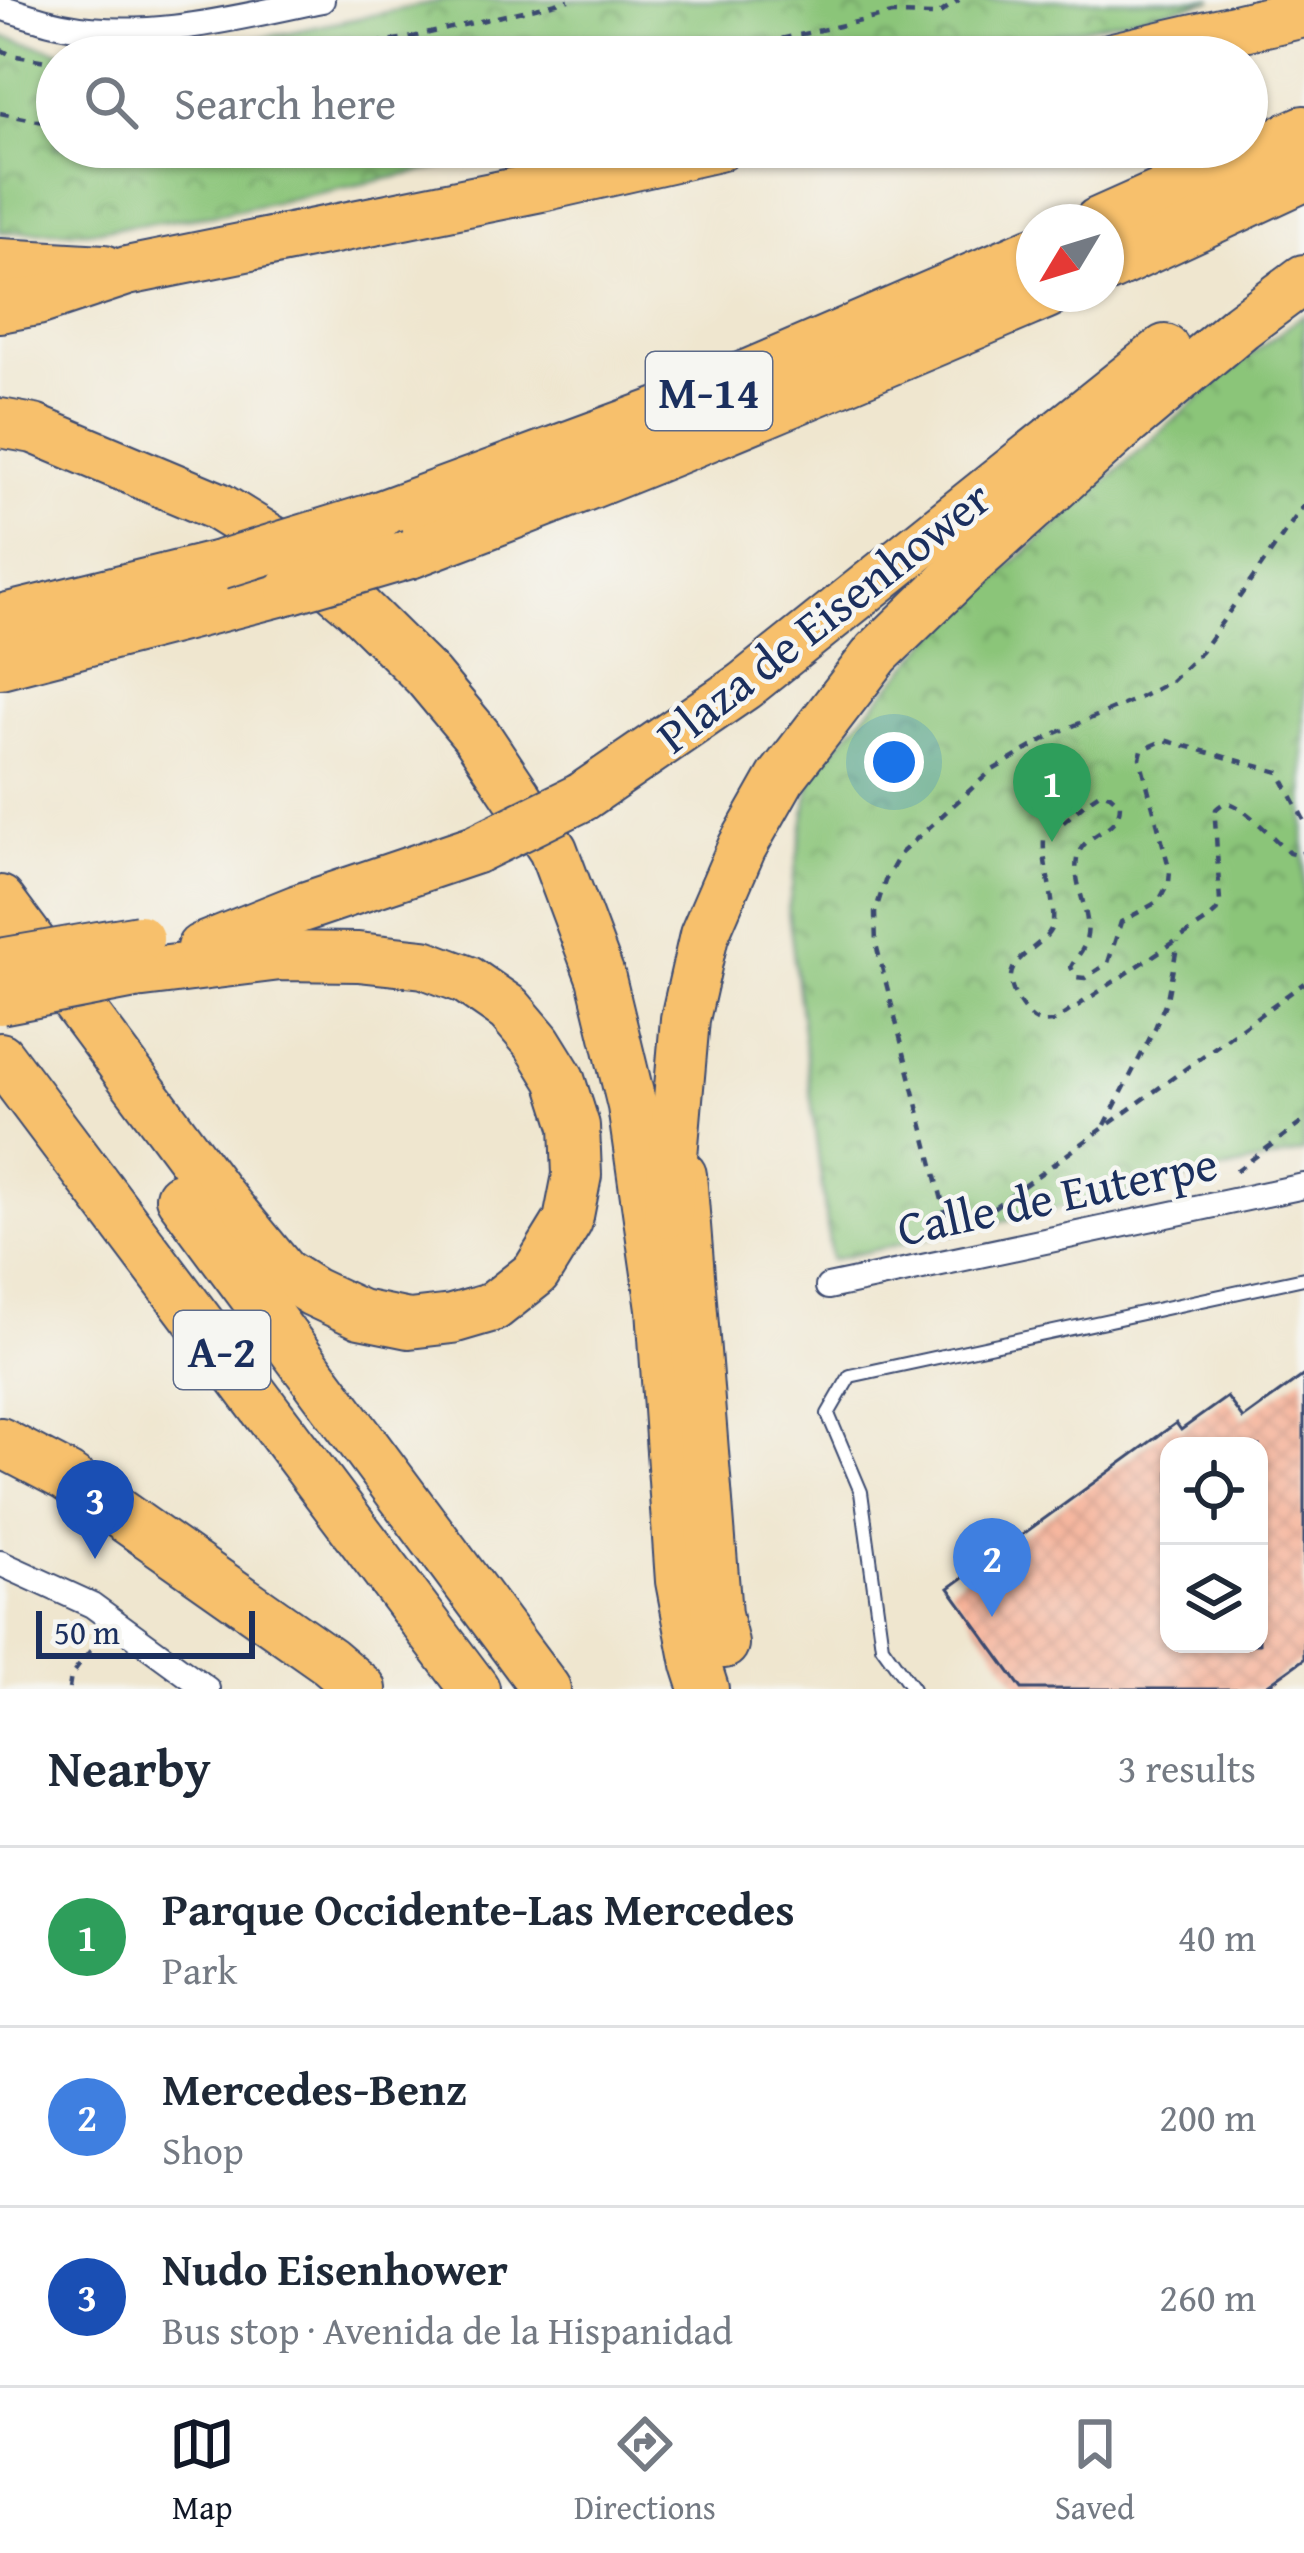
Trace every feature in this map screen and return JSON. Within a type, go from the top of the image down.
[{"type":"highway","points":[[1206,36],[1304,14]]},
{"type":"highway","points":[[1268,146],[1304,130]]},
{"type":"highway","points":[[0,308],[37,301],[127,271],[625,168]]},
{"type":"highway","points":[[1124,210],[1219,168]]},
{"type":"highway","points":[[1124,260],[1304,177]]},
{"type":"highway","name":"Plaza de Eisenhower","points":[[0,1000],[476,849],[582,796],[743,686],[1096,403],[1304,246]]},
{"type":"highway","name":"M-14","points":[[0,619],[219,565],[378,517],[662,411],[1016,258]]},
{"type":"highway","points":[[0,263],[127,271]]},
{"type":"highway","points":[[662,1308],[685,1019],[704,935],[742,847],[781,778],[877,653],[971,562],[1126,422],[1304,280]]},
{"type":"highway","name":"M-14","points":[[0,664],[291,590],[410,554],[708,440],[1016,307]]},
{"type":"highway","points":[[0,423],[34,429],[217,506],[296,554],[355,604],[427,676],[476,736],[553,850],[601,978],[632,1106],[662,1308],[680,1581],[704,1689]]},
{"type":"highway","points":[[0,900],[193,1161],[283,1273],[360,1314],[409,1324],[494,1307],[536,1273],[568,1221],[577,1174],[575,1126],[560,1078],[509,1009],[467,980],[424,964],[358,957],[137,957]]},
{"type":"highway","name":"Plaza de Eisenhower","points":[[0,959],[137,957]]},
{"type":"highway","name":"A-2","points":[[0,959],[547,1689]]},
{"type":"highway","name":"A-2","points":[[0,1057],[475,1689]]},
{"type":"highway","points":[[676,1100],[717,1615],[735,1689]]},
{"type":"highway","points":[[0,1442],[67,1477],[362,1689]]},
{"type":"street","points":[[0,7],[64,26],[121,30],[195,26],[322,0]]},
{"type":"street","name":"Calle de Euterpe","points":[[828,1287],[1304,1186]]},
{"type":"street","points":[[0,1562],[92,1605],[207,1689]]},
{"type":"lane","points":[[913,1689],[882,1646],[861,1492],[828,1414],[850,1376],[1304,1279]]},
{"type":"path","points":[[417,36],[569,0]]},
{"type":"path","points":[[794,36],[892,14],[937,15],[959,0]]},
{"type":"path","points":[[0,49],[36,60]]},
{"type":"path","points":[[0,113],[36,121]]},
{"type":"path","points":[[1304,505],[1201,652],[1170,682],[1054,734],[991,771],[901,853],[886,881],[875,913],[876,944],[952,1238],[1304,983]]},
{"type":"path","points":[[1304,820],[1279,772],[1164,740],[1151,744],[1140,758],[1170,871],[1165,893],[1153,906],[1121,922],[1108,963],[1085,978],[1076,977],[1071,967],[1085,946],[1088,931],[1077,859],[1082,847],[1120,815],[1120,804],[1101,792],[1044,838],[1053,922],[1049,934],[1016,964],[1013,989],[1032,1019],[1053,1022],[1206,922],[1220,902],[1215,819],[1223,803],[1242,810],[1289,853],[1304,852]]},
{"type":"path","points":[[1103,1128],[1167,999],[1178,942]]},
{"type":"path","points":[[1234,1172],[1304,1121]]},
{"type":"path","points":[[69,1689],[71,1676],[97,1642]]},
{"type":"green space","points":[[446,0],[1213,0],[1048,36],[271,36]]},
{"type":"green space","points":[[0,36],[36,45],[36,168],[439,168],[214,215],[89,231],[0,232]]},
{"type":"green space","points":[[1304,314],[1304,1152],[831,1260],[788,910],[812,774],[949,620],[1220,379]]},
{"type":"building","points":[[1304,1375],[1304,1659],[1262,1689],[1022,1689],[949,1588],[1176,1423],[1181,1430],[1227,1397],[1243,1419]]},
{"type":"place","name":"Parque Occidente-Las Mercedes","points":[[1052,842]]},
{"type":"place","name":"Nudo Eisenhower","points":[[95,1559]]},
{"type":"place","name":"Mercedes-Benz","points":[[992,1617]]}]
